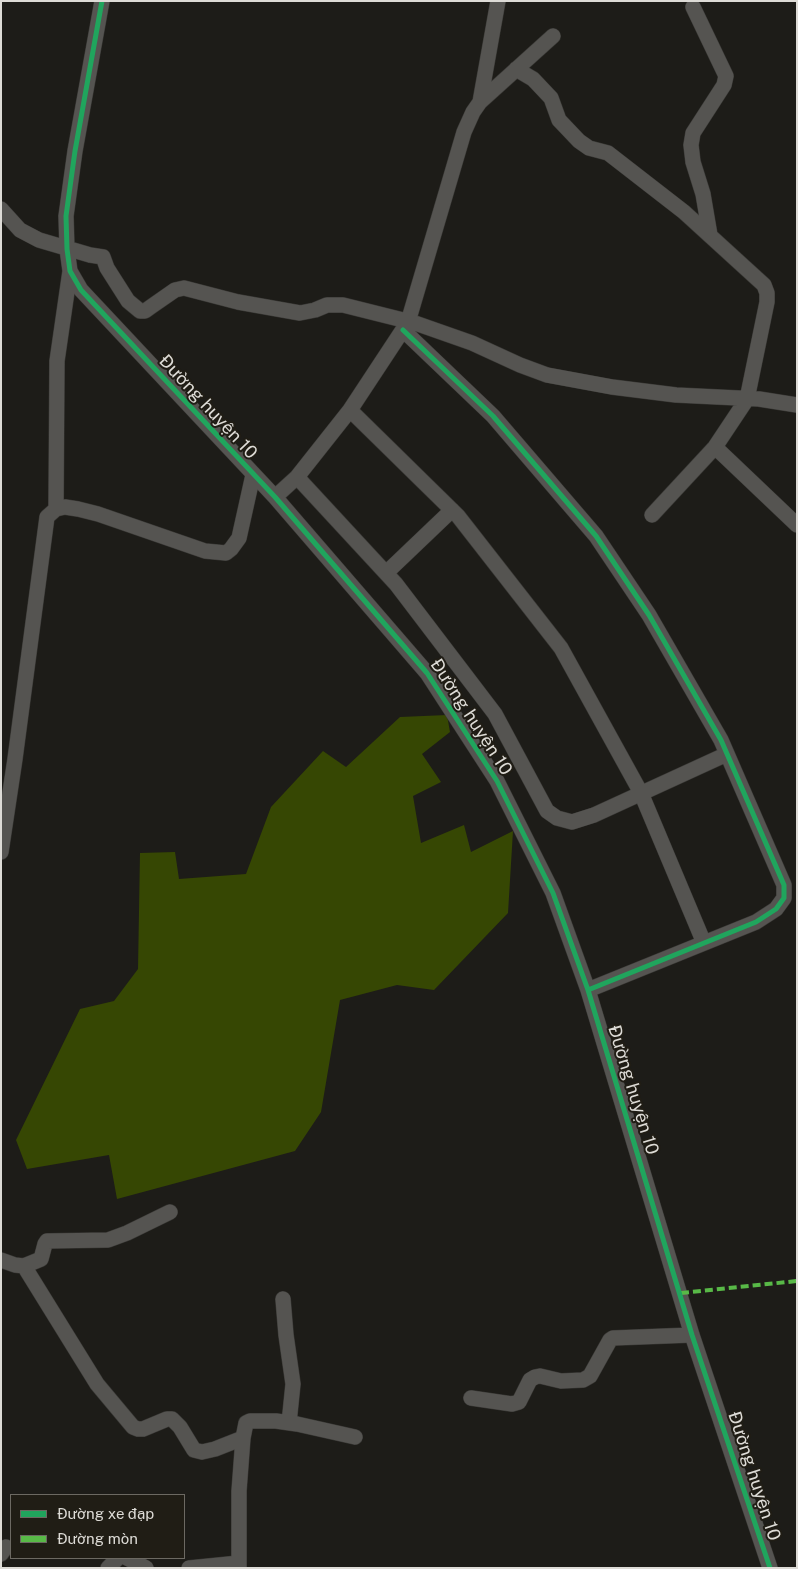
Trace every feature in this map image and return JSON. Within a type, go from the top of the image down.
[{"type":"street","name":"Đường huyện 10","points":[[102,1],[74,151],[66,216],[70,271],[81,290],[274,497],[428,672],[497,781],[553,893],[588,990],[692,1335],[770,1568]]},
{"type":"street","points":[[480,102],[498,1]]},
{"type":"street","points":[[693,7],[726,76],[724,85],[693,133],[691,145],[693,162],[703,194],[710,236]]},
{"type":"street","points":[[274,497],[297,477],[350,410],[405,326],[464,132],[473,112],[480,102],[553,36]]},
{"type":"street","points":[[516,69],[533,79],[551,98],[559,120],[579,141],[589,148],[614,156],[684,212],[764,285],[767,293],[747,399],[715,447],[652,515]]},
{"type":"street","points":[[1,210],[20,230],[39,240],[67,249],[103,257],[107,268],[123,294],[140,311],[145,311],[175,290],[184,288],[238,302],[300,313],[334,304],[405,326],[472,342],[520,365],[547,375],[612,387],[676,395],[747,399],[797,406]]},
{"type":"street","points":[[56,508],[55,402],[57,361],[70,271]]},
{"type":"street","points":[[405,326],[493,416],[596,536],[649,615],[721,740],[784,885],[784,898],[776,909],[756,922],[588,990]]},
{"type":"street","points":[[350,410],[452,510],[561,648],[641,793],[704,943]]},
{"type":"street","points":[[715,447],[797,525]]},
{"type":"street","points":[[1,852],[47,517],[56,508],[65,507],[91,512],[205,551],[226,553],[239,538],[253,475]]},
{"type":"street","points":[[297,477],[396,584],[495,714],[547,811],[557,818],[572,822],[594,815],[727,754]]},
{"type":"street","points":[[386,573],[452,510]]},
{"type":"street","points":[[1,1260],[24,1266],[41,1259],[47,1241],[108,1240],[170,1212]]},
{"type":"street","points":[[24,1266],[97,1384],[133,1427],[143,1429],[167,1418],[172,1419],[180,1427],[194,1450],[202,1452],[243,1438]]},
{"type":"street","points":[[283,1299],[293,1384],[289,1423]]},
{"type":"street","points":[[471,1398],[512,1404],[519,1402],[530,1380],[535,1377],[540,1376],[561,1381],[583,1380],[590,1376],[610,1340],[613,1338],[692,1335]]},
{"type":"street","points":[[189,1568],[239,1565],[239,1491],[243,1438],[248,1421],[276,1421],[355,1437]]},
{"type":"street","points":[[108,1568],[117,1559]]},
{"type":"street","points":[[129,1559],[146,1568]]},
{"type":"green space","points":[[447,715],[450,732],[422,754],[441,782],[413,796],[421,843],[464,825],[471,852],[513,831],[508,913],[434,990],[397,985],[340,1000],[321,1112],[295,1151],[117,1199],[109,1155],[27,1169],[16,1140],[80,1009],[114,1001],[138,969],[140,853],[175,852],[179,879],[246,874],[271,807],[323,751],[346,767],[400,717]]},
{"type":"marked path","points":[[681,1293],[797,1281]]},
{"type":"cycle path","points":[[102,1],[75,151],[66,216],[70,271],[81,290],[275,497],[427,673],[497,781],[553,893],[588,990],[692,1335],[770,1568]]},
{"type":"cycle path","points":[[403,330],[493,416],[596,536],[649,615],[721,740],[784,885],[784,898],[776,909],[756,922],[588,990]]}]
